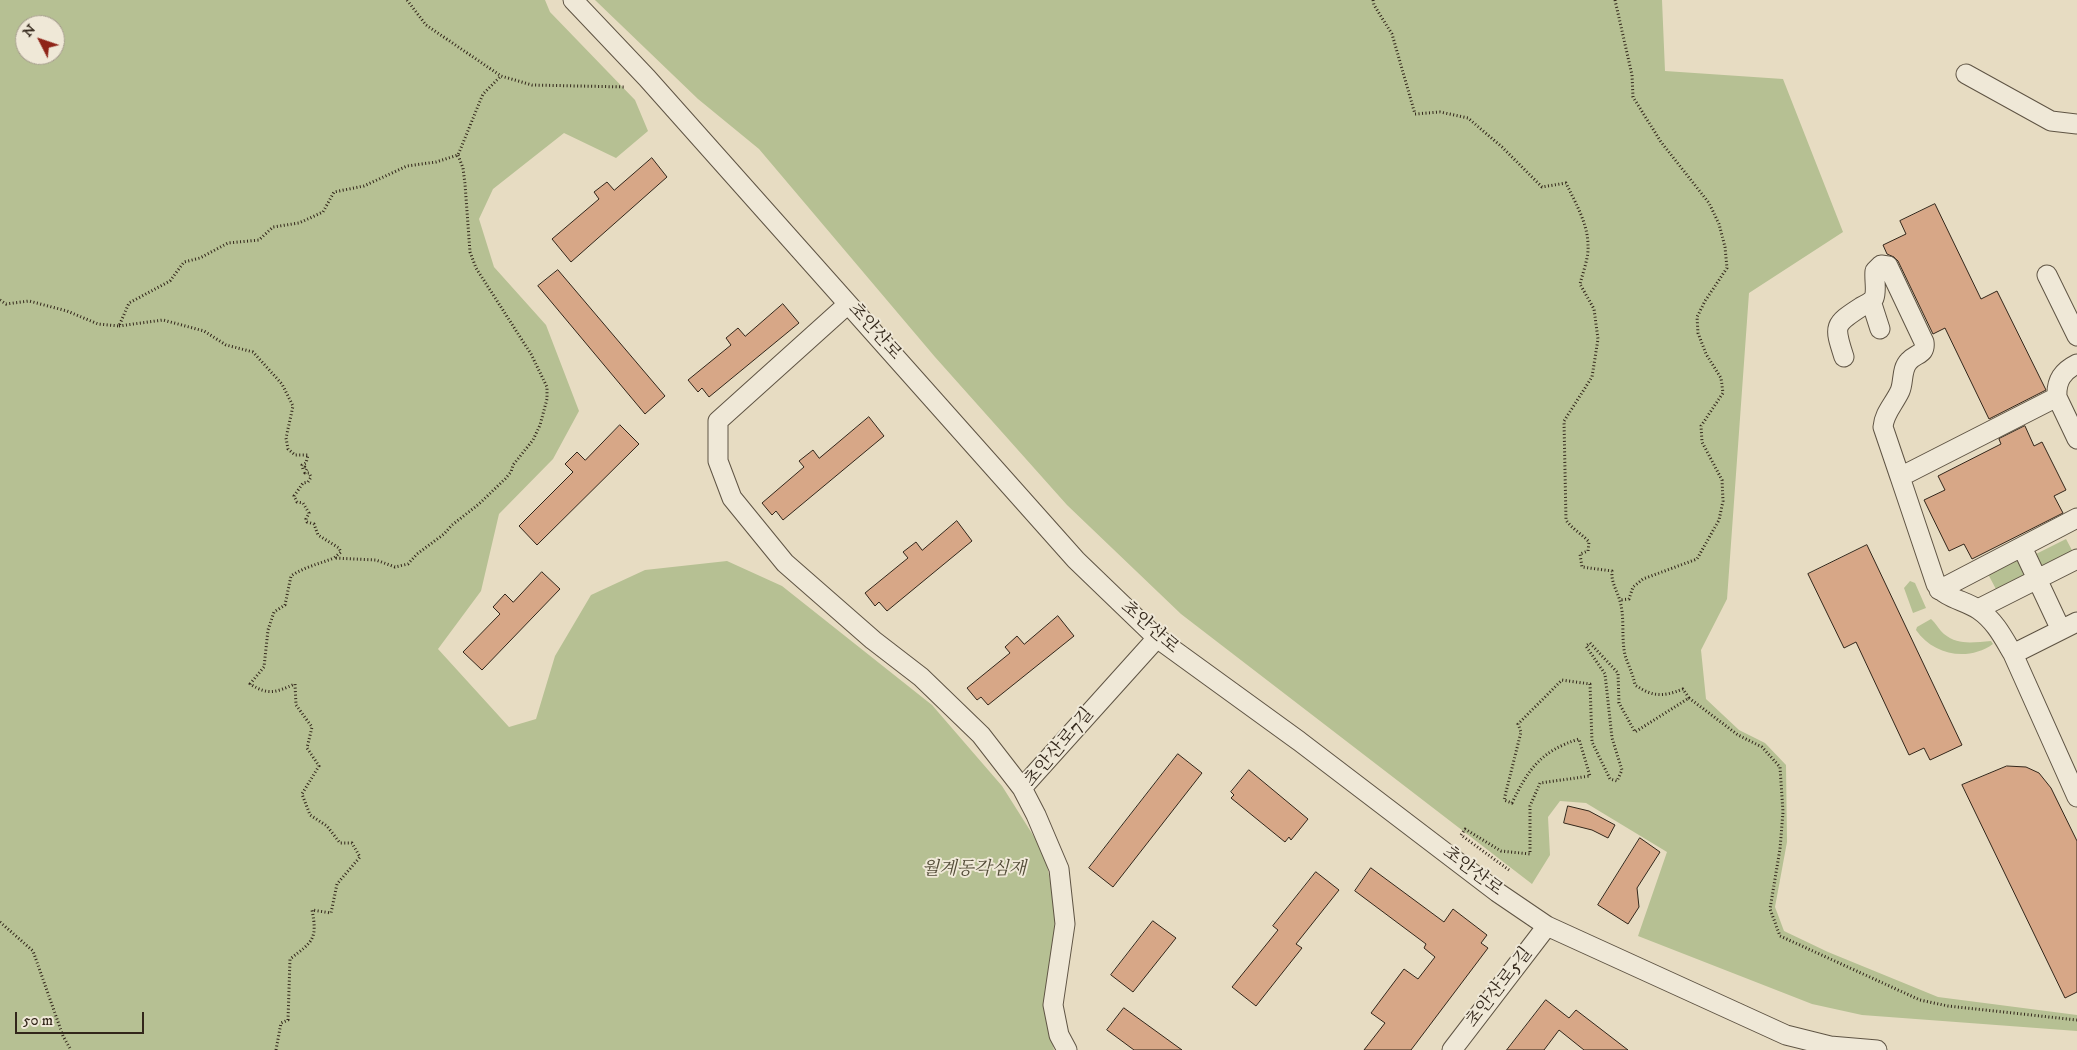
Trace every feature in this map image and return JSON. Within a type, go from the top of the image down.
[{"type":"street","name":"초안산로","points":[[573,0],[648,78],[1076,560],[1157,638],[1299,741],[1497,892],[1548,926],[1786,1035],[1830,1046],[1877,1050]]},
{"type":"street","points":[[1966,74],[2050,122],[2077,124]]},
{"type":"street","points":[[1844,357],[1837,335],[1838,326],[1846,317],[1870,302],[1875,294],[1875,271],[1880,266],[1888,266],[1924,342],[1925,348],[1924,351],[1908,362],[1905,367],[1900,392],[1885,415],[1883,427],[1930,572],[1939,590],[1978,609],[1994,623],[2013,654],[2077,797]]},
{"type":"street","points":[[2047,274],[2077,336]]},
{"type":"street","points":[[1870,302],[1880,329]]},
{"type":"street","points":[[848,304],[718,421],[718,461],[732,498],[785,563],[873,640],[921,677],[981,735],[1022,788]]},
{"type":"street","points":[[2077,364],[2067,369],[2061,376],[2058,383],[2057,397],[2077,440]]},
{"type":"street","points":[[1900,477],[2057,397]]},
{"type":"street","points":[[1939,590],[2077,518]]},
{"type":"street","points":[[2013,654],[2069,626],[2037,579],[2022,547]]},
{"type":"street","points":[[1978,609],[2077,559]]},
{"type":"street","name":"초안산로7길","points":[[1067,1050],[1059,1035],[1053,1006],[1065,924],[1059,869],[1036,815],[1022,788],[1157,638]]},
{"type":"street","name":"초안산로5길","points":[[1452,1050],[1548,926]]},
{"type":"path","points":[[407,0],[426,25],[501,76],[532,85],[626,87]]},
{"type":"path","points":[[1373,0],[1374,5],[1392,34],[1415,114],[1440,112],[1468,118],[1502,147],[1542,187],[1566,183],[1583,221],[1588,246],[1580,284],[1594,309],[1598,339],[1592,378],[1564,420],[1566,520],[1570,526],[1582,533],[1589,542],[1588,551],[1580,554],[1582,567],[1612,571],[1611,580],[1620,600],[1623,616],[1625,657],[1632,671],[1635,684],[1646,692],[1667,695],[1683,689],[1689,698],[1738,735],[1762,747],[1780,767],[1783,812],[1780,849],[1770,909],[1780,936],[1920,1000],[1948,1006],[2077,1020]]},
{"type":"path","points":[[1615,0],[1632,75],[1634,97],[1661,142],[1708,203],[1719,224],[1725,247],[1727,268],[1705,301],[1697,317],[1698,333],[1706,354],[1721,378],[1722,393],[1701,426],[1702,442],[1722,480],[1723,501],[1719,520],[1697,559],[1643,579],[1633,587],[1629,599],[1620,600]]},
{"type":"path","points":[[334,558],[376,560],[395,567],[408,564],[417,554],[444,534],[452,524],[479,504],[505,479],[511,472],[513,464],[533,440],[540,425],[547,398],[547,387],[531,354],[476,268],[470,252],[466,184],[458,155],[483,94],[501,76]]},
{"type":"path","points":[[119,326],[129,303],[170,281],[184,262],[200,258],[228,243],[259,240],[273,227],[299,223],[323,212],[334,192],[364,186],[406,166],[436,162],[458,155]]},
{"type":"path","points":[[0,300],[6,304],[29,301],[67,312],[98,324],[119,326],[163,320],[204,331],[226,345],[253,352],[282,384],[293,406],[286,438],[288,449],[295,455],[308,455],[306,463],[302,465],[303,468],[307,469],[305,474],[309,474],[311,477],[308,482],[303,483],[294,496],[297,502],[303,503],[309,513],[306,518],[307,522],[314,524],[316,532],[340,548],[341,552],[334,558],[317,565],[302,568],[291,576],[285,605],[274,612],[268,630],[264,666],[250,684],[260,690],[275,692],[295,684],[296,705],[312,727],[307,748],[319,766],[302,794],[310,815],[327,826],[340,843],[352,843],[360,857],[337,884],[331,913],[312,910],[316,928],[310,943],[290,959],[288,1020],[281,1023],[276,1050]]},
{"type":"path","points":[[1509,870],[1461,835],[1465,829],[1501,851],[1530,854],[1530,806],[1540,783],[1590,776],[1579,739],[1559,745],[1540,759],[1524,777],[1512,803],[1504,800],[1521,732],[1518,724],[1562,680],[1590,684],[1592,742],[1610,779],[1617,781],[1622,770],[1612,738],[1605,674],[1586,646],[1590,643],[1618,673],[1620,703],[1635,732],[1689,698]]},
{"type":"path","points":[[0,922],[33,951],[63,1036],[71,1050]]},
{"type":"green space","name":"월계동각심재","points":[[0,0],[545,0],[550,12],[635,100],[648,131],[616,158],[564,133],[493,189],[479,219],[494,267],[546,325],[579,411],[553,459],[499,514],[481,591],[438,649],[509,727],[536,719],[555,656],[591,595],[645,570],[727,561],[782,586],[932,705],[1002,786],[1045,854],[1055,908],[1054,951],[1044,1011],[1054,1050],[0,1050]]},
{"type":"green space","points":[[595,0],[1662,0],[1665,71],[1783,79],[1843,232],[1749,293],[1727,599],[1701,650],[1706,699],[1739,730],[1765,743],[1786,765],[1787,842],[1775,907],[1784,931],[1828,952],[1938,997],[2077,1015],[2077,1031],[1862,1015],[1812,1004],[1638,936],[1667,852],[1586,803],[1560,801],[1548,817],[1550,855],[1532,884],[1181,614],[1067,505],[935,357],[759,149],[698,99]]},
{"type":"green space","points":[[2066,539],[2074,554],[2042,570],[2034,555]]},
{"type":"green space","points":[[2020,557],[2030,576],[1998,593],[1988,574]]},
{"type":"green space","points":[[1910,581],[1915,583],[1926,608],[1913,613],[1904,588]]},
{"type":"green space","points":[[1931,619],[1950,638],[1961,642],[1991,641],[1993,644],[1973,653],[1962,654],[1941,650],[1923,639],[1916,630],[1917,627]]},
{"type":"building","points":[[652,158],[667,177],[571,262],[552,239],[599,199],[594,192],[607,182],[614,190]]},
{"type":"building","points":[[1935,204],[1981,299],[1997,291],[2046,390],[1989,419],[1945,328],[1933,334],[1898,261],[1887,254],[1883,245],[1906,234],[1900,221]]},
{"type":"building","points":[[558,270],[665,396],[645,414],[538,286]]},
{"type":"building","points":[[783,304],[799,323],[709,397],[702,388],[698,392],[688,380],[731,345],[726,338],[738,328],[745,336]]},
{"type":"building","points":[[869,417],[884,436],[783,520],[776,511],[772,515],[762,503],[804,467],[799,461],[813,450],[819,458]]},
{"type":"building","points":[[620,425],[639,444],[537,545],[519,526],[573,472],[565,464],[577,452],[585,460]]},
{"type":"building","points":[[2025,426],[2034,446],[2042,442],[2066,490],[2054,496],[2063,513],[1972,559],[1964,544],[1949,551],[1924,500],[1945,490],[1938,476],[2001,444],[1999,439]]},
{"type":"building","points":[[957,521],[972,541],[887,611],[879,602],[875,606],[865,593],[908,558],[903,552],[916,542],[922,550]]},
{"type":"building","points":[[1867,545],[1962,745],[1930,760],[1924,748],[1909,755],[1856,642],[1844,648],[1808,574]]},
{"type":"building","points":[[542,572],[560,589],[482,670],[463,652],[500,614],[493,607],[505,594],[513,602]]},
{"type":"building","points":[[1058,616],[1074,636],[988,705],[981,697],[977,700],[967,688],[1010,653],[1005,647],[1017,636],[1024,644]]},
{"type":"building","points":[[1178,754],[1202,773],[1113,887],[1089,868]]},
{"type":"building","points":[[2007,766],[2026,767],[2039,773],[2051,788],[2077,841],[2077,992],[2065,998],[1962,785]]},
{"type":"building","points":[[1249,770],[1308,819],[1291,840],[1289,837],[1285,842],[1231,798],[1234,795],[1231,792]]},
{"type":"building","points":[[1568,806],[1589,811],[1615,825],[1608,838],[1592,830],[1564,823]]},
{"type":"building","points":[[1640,838],[1660,852],[1637,888],[1639,907],[1628,924],[1598,905]]},
{"type":"building","points":[[1371,868],[1444,922],[1453,909],[1487,935],[1481,943],[1488,948],[1411,1050],[1364,1050],[1385,1023],[1371,1013],[1404,969],[1418,979],[1435,957],[1424,948],[1426,944],[1355,891]]},
{"type":"building","points":[[1316,872],[1339,890],[1296,944],[1302,948],[1256,1006],[1232,987],[1278,930],[1273,926]]},
{"type":"building","points":[[1153,921],[1176,938],[1133,992],[1111,975]]},
{"type":"building","points":[[1546,1000],[1569,1018],[1576,1010],[1628,1050],[1584,1050],[1559,1030],[1544,1050],[1507,1050]]},
{"type":"building","points":[[1124,1008],[1182,1050],[1134,1050],[1107,1030]]}]
